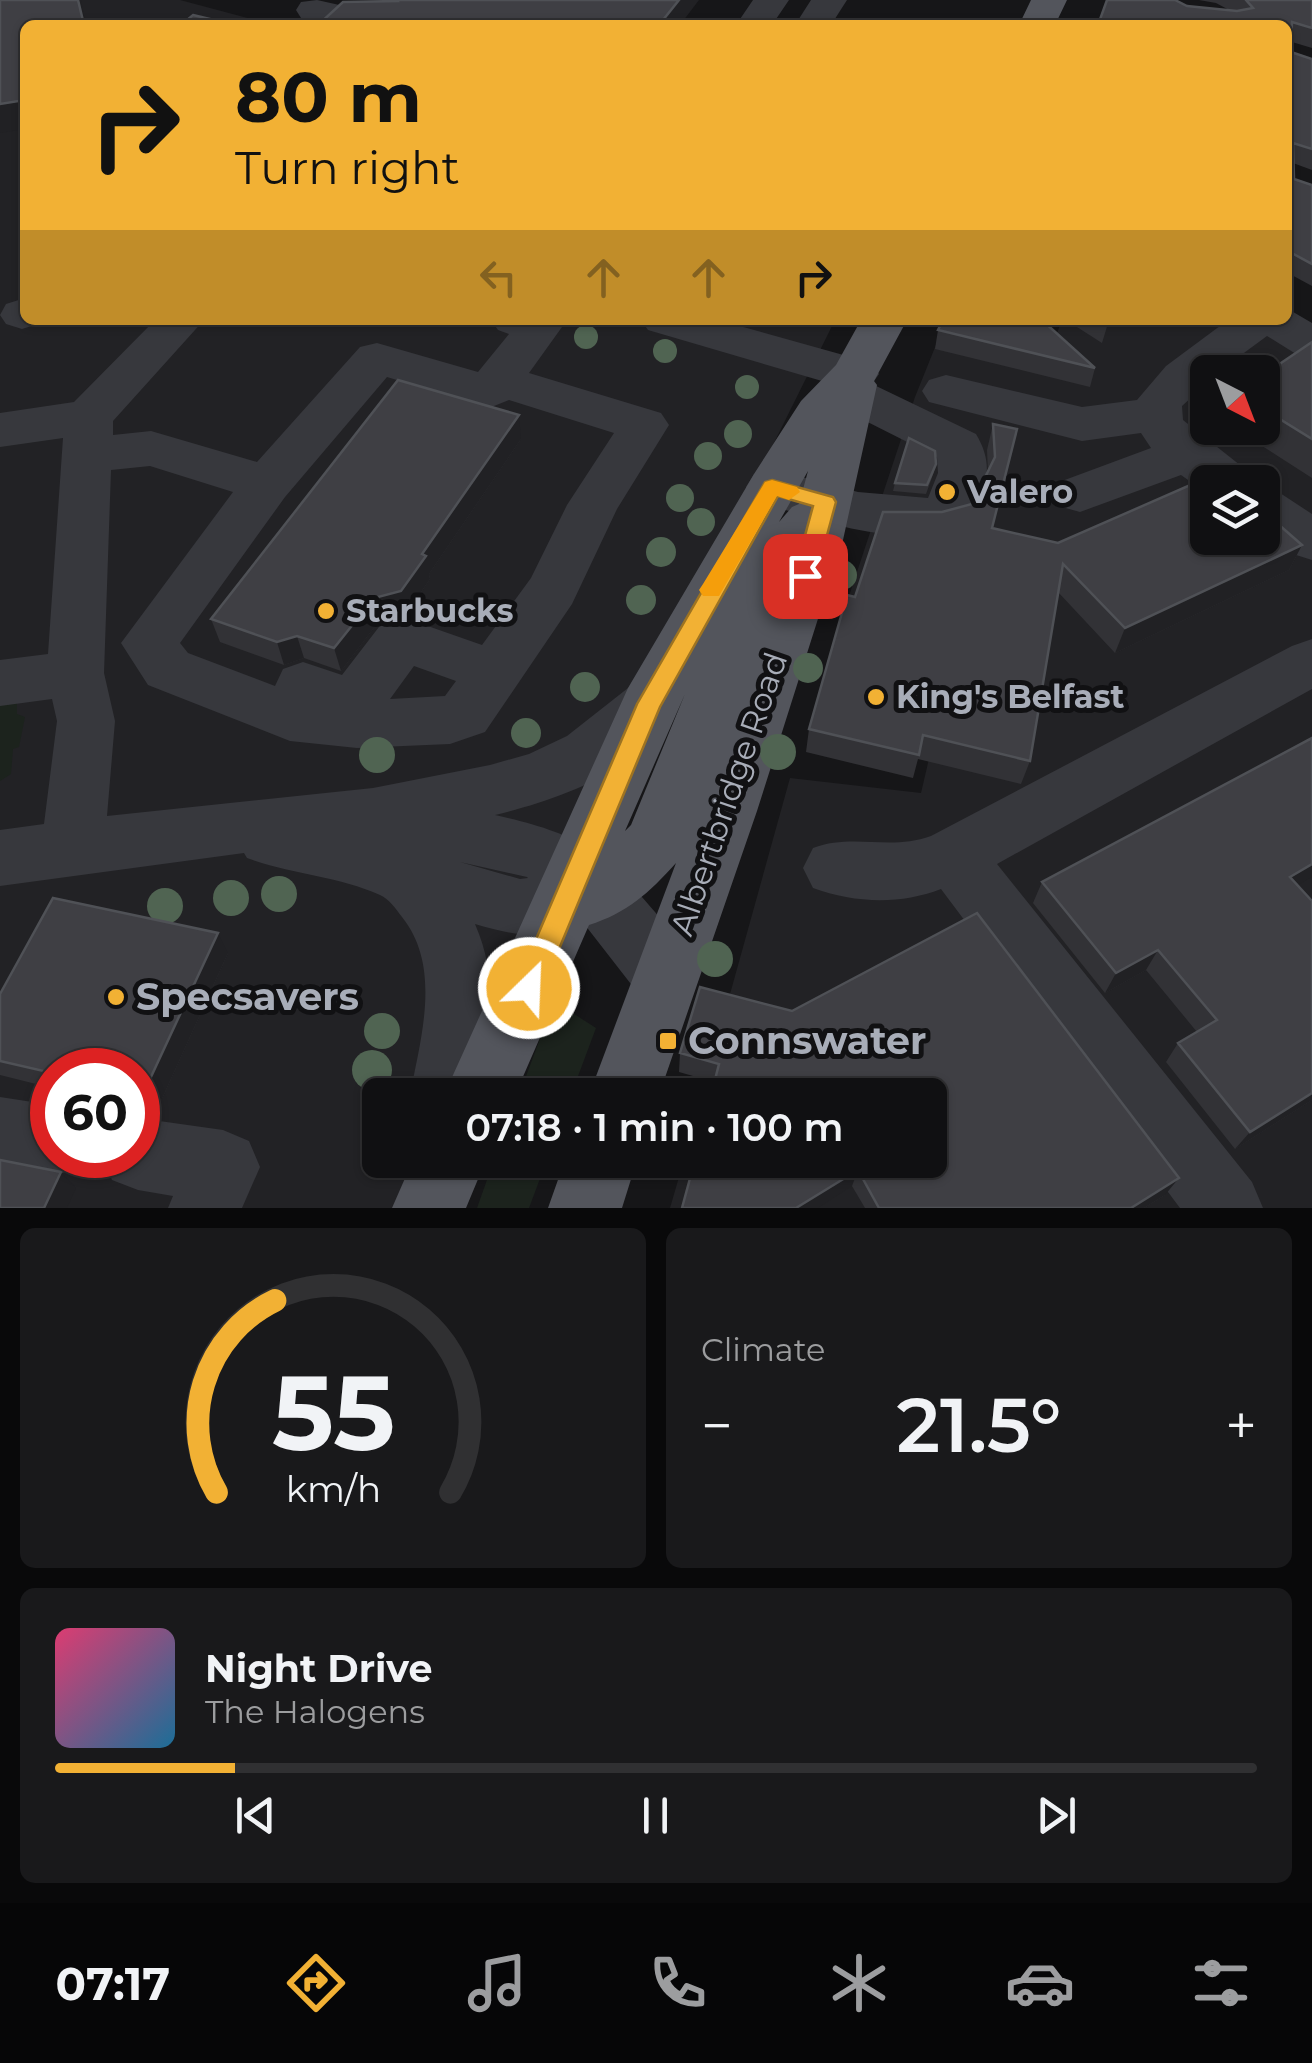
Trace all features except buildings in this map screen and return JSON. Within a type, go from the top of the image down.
[{"type":"main road","name":"Albertbridge Road","points":[[488,1078],[581,890],[610,789],[649,704],[799,495],[818,413],[849,386],[881,325]]},
{"type":"main road","name":"Albertbridge Road","points":[[630,1078],[726,811],[817,540],[799,495]]},
{"type":"main road","points":[[581,890],[624,876],[656,841],[693,741],[799,495]]},
{"type":"main road","points":[[428,1208],[442,1178]]},
{"type":"street","points":[[314,10],[358,20]]},
{"type":"street","points":[[73,848],[86,721],[75,673],[87,436],[178,325]]},
{"type":"street","points":[[498,380],[644,425],[593,505],[554,589],[464,715],[450,720],[357,724],[290,717],[168,669],[149,643],[267,484],[377,358],[489,392],[498,380],[540,327],[533,325]]},
{"type":"street","points":[[678,325],[849,386],[958,446],[967,466],[964,483],[945,514],[929,518],[799,495]]},
{"type":"street","points":[[1204,465],[1162,428],[1156,414],[1158,404],[1176,383],[1252,325]]},
{"type":"street","points":[[1282,325],[1312,342]]},
{"type":"street","points":[[946,391],[1074,423],[1156,414]]},
{"type":"street","points":[[0,430],[87,436],[151,448],[267,484]]},
{"type":"street","points":[[1080,494],[1190,471]]},
{"type":"street","points":[[1280,518],[1312,540]]},
{"type":"street","points":[[158,630],[343,700],[368,689],[402,639],[497,673]]},
{"type":"street","points":[[836,868],[908,873],[953,856],[1312,662]]},
{"type":"street","points":[[0,683],[75,673]]},
{"type":"street","points":[[0,858],[196,830],[369,814],[500,788],[561,768],[590,753],[649,704]]},
{"type":"street","points":[[369,814],[541,853],[665,976]]},
{"type":"street","points":[[196,830],[298,843],[520,908],[581,890]]},
{"type":"street","points":[[953,856],[1226,1208]]},
{"type":"street","points":[[403,872],[447,927],[457,957],[460,1004],[448,1078]]},
{"type":"street","points":[[0,1132],[30,1137]]},
{"type":"street","points":[[160,1157],[223,1166],[205,1208]]},
{"type":"street","points":[[428,1208],[432,1178]]},
{"type":"shaded area","points":[[0,0],[180,0],[255,20],[20,20],[20,325],[833,325],[458,1078],[362,1078],[362,1178],[409,1178],[394,1208],[0,1208]]},
{"type":"shaded area","points":[[944,325],[966,325],[1052,346],[1060,325],[1284,325],[1312,340],[1312,1208],[670,1208],[679,1178],[947,1178],[947,1078],[707,1078],[790,778],[921,793],[959,630],[848,599],[915,397]]},
{"type":"shaded area","points":[[17,693],[17,714],[25,717],[19,747],[13,749],[11,774],[0,781],[0,695]]},
{"type":"shaded area","points":[[553,1004],[596,1028],[577,1078],[525,1078]]},
{"type":"shaded area","points":[[488,1178],[540,1178],[529,1208],[477,1208]]},
{"type":"slow traffic","points":[[711,590],[772,487],[789,492]]},
{"type":"place","name":"Valero","points":[[947,492]]},
{"type":"place","name":"Starbucks","points":[[326,611]]},
{"type":"place","name":"King's Belfast","points":[[876,697]]},
{"type":"place","name":"Specsavers","points":[[116,997]]},
{"type":"place","name":"Connswater","points":[[668,1041]]},
{"type":"route","points":[[529,988],[649,704],[701,606],[772,487],[825,502],[805,576]]}]
